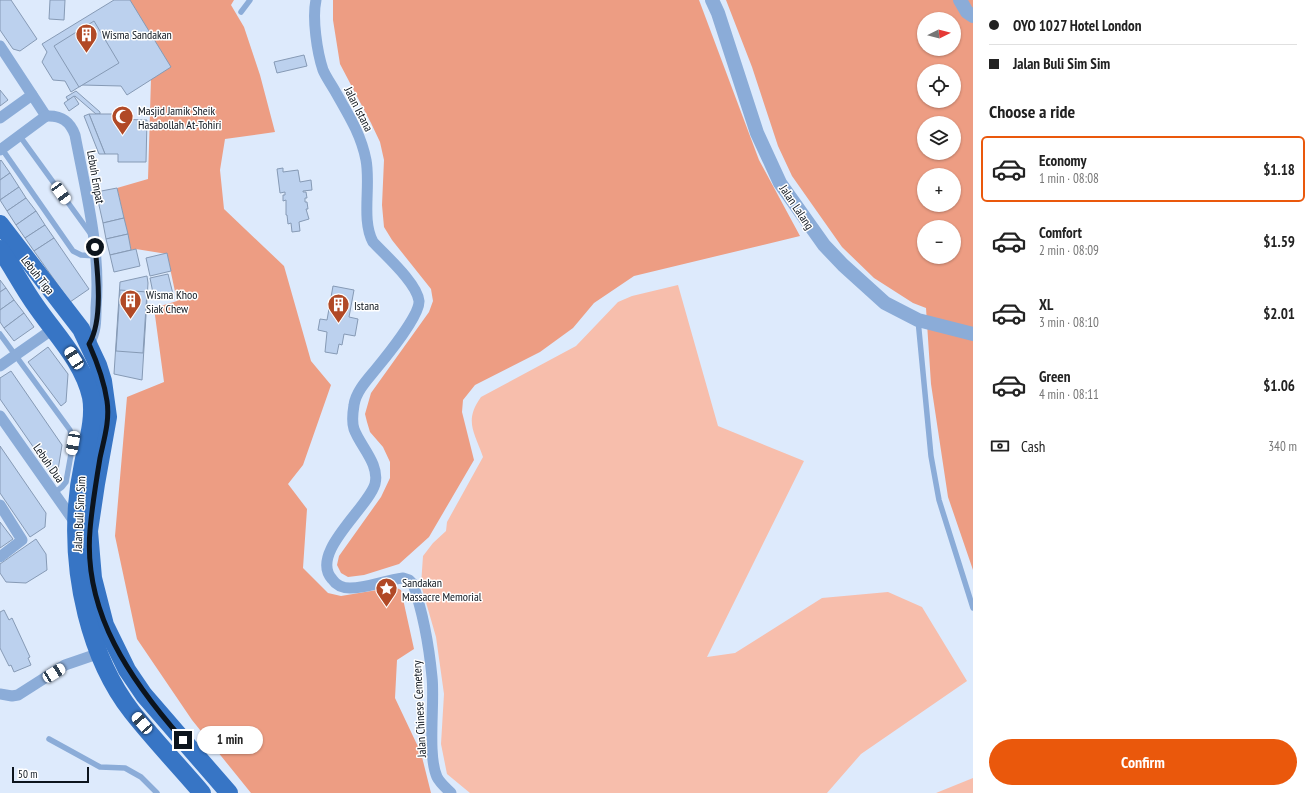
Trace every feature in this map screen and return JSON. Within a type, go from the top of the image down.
[{"type":"main road","name":"Lebuh Tiga","points":[[0,224],[77,325]]},
{"type":"main road","name":"Lebuh Tiga","points":[[0,249],[53,329]]},
{"type":"main road","points":[[53,329],[64,325],[77,325]]},
{"type":"main road","name":"Jalan Buli Sim Sim","points":[[77,325],[89,344],[104,381],[107,402],[108,417],[96,484],[90,531],[93,578],[105,625],[127,670],[144,695],[229,793]]},
{"type":"main road","name":"Jalan Buli Sim Sim","points":[[53,329],[82,372],[91,399],[90,433],[79,486],[76,524],[78,573],[86,611],[100,652],[113,682],[132,712],[202,793]]},
{"type":"street","name":"Jalan Istana","points":[[316,0],[314,10],[323,70],[359,132],[366,160],[369,179],[367,220],[369,234]]},
{"type":"street","name":"Jalan Lalang","points":[[712,0],[718,13],[757,133],[780,183],[810,227],[843,265],[885,303],[918,320],[973,334]]},
{"type":"street","points":[[960,0],[967,12],[973,16]]},
{"type":"street","points":[[0,46],[46,116],[1,149]]},
{"type":"street","points":[[0,118],[32,95]]},
{"type":"street","name":"Lebuh Empat","points":[[46,116],[62,118],[72,127],[75,135],[95,239],[98,272],[95,330],[89,344]]},
{"type":"street","name":"Jalan Chinese Cemetery","points":[[369,234],[373,242],[410,282],[418,296],[418,306],[398,340],[362,387],[354,404],[353,428],[375,469],[375,483],[368,499],[340,534],[329,553],[326,568],[328,576],[335,583],[348,588],[403,578],[409,580],[413,584],[429,650],[432,678],[433,755],[440,782],[451,793]]},
{"type":"street","points":[[0,366],[53,329]]},
{"type":"street","name":"Lebuh Dua","points":[[0,416],[76,524]]},
{"type":"street","points":[[0,505],[22,540],[0,557]]},
{"type":"street","points":[[0,694],[12,696],[18,695],[65,665],[100,652]]},
{"type":"lane","points":[[241,12],[250,0]]},
{"type":"lane","points":[[19,135],[95,239]]},
{"type":"lane","points":[[1,149],[73,251],[81,255],[96,256]]},
{"type":"lane","points":[[918,320],[931,456],[938,492],[973,608]]},
{"type":"lane","points":[[0,334],[70,430],[73,438],[66,482],[54,493]]},
{"type":"lane","points":[[48,739],[100,767],[125,768],[141,777],[157,793]]},
{"type":"shaded area","points":[[130,0],[234,0],[231,5],[244,27],[260,75],[275,132],[225,139],[220,170],[224,209],[284,266],[311,361],[331,385],[303,465],[288,484],[307,509],[303,568],[328,593],[341,596],[395,587],[401,590],[414,649],[397,660],[395,698],[421,753],[431,793],[251,793],[192,720],[137,639],[115,536],[127,397],[164,382],[154,308],[177,301],[167,254],[136,249],[131,250],[117,188],[148,179],[151,79]]},
{"type":"shaded area","points":[[333,0],[699,0],[759,160],[800,236],[634,276],[594,303],[573,328],[540,352],[475,385],[463,400],[462,412],[474,460],[429,537],[399,564],[364,575],[348,577],[341,573],[337,565],[339,556],[381,497],[390,478],[390,462],[383,447],[370,432],[365,414],[371,393],[429,312],[433,301],[431,289],[392,240],[384,227],[382,205],[384,160],[380,142],[340,64],[333,20]]},
{"type":"shaded area","points":[[726,0],[973,0],[973,570],[948,497],[931,384],[926,308],[913,303],[874,278],[842,247],[792,176],[778,146],[752,67]]},
{"type":"shaded area","points":[[678,285],[718,426],[804,461],[707,657],[735,653],[822,598],[888,592],[922,607],[967,681],[861,754],[827,793],[470,793],[447,774],[441,744],[444,694],[436,637],[421,585],[423,556],[433,543],[446,531],[447,522],[483,457],[472,426],[473,413],[476,405],[481,397],[576,346],[618,302],[632,296]]},
{"type":"shaded area","points":[[973,778],[973,793],[936,793]]},
{"type":"building","points":[[0,0],[11,0],[37,39],[20,51],[13,49],[0,30]]},
{"type":"building","points":[[50,0],[65,0],[64,20],[49,19]]},
{"type":"building","points":[[114,0],[130,0],[171,67],[127,95],[121,86],[82,85],[71,92],[65,81],[53,80],[42,62],[47,52],[42,44]]},
{"type":"building","name":"Wisma Sandakan","points":[[94,21],[119,63],[79,87],[54,46]]},
{"type":"building","points":[[304,55],[307,66],[277,73],[274,62]]},
{"type":"building","points":[[0,90],[8,100],[0,106]]},
{"type":"building","points":[[76,91],[100,112],[100,114],[96,114],[75,96],[68,100],[66,97]]},
{"type":"building","points":[[74,96],[79,104],[69,111],[64,103]]},
{"type":"building","name":"Masjid Jamik Sheik Hasabollah At-Tohiri","points":[[89,114],[113,114],[113,119],[147,120],[146,162],[118,162],[118,154],[105,154]]},
{"type":"building","points":[[89,114],[105,154],[99,154],[84,116]]},
{"type":"building","points":[[1,160],[10,173],[0,180],[0,161]]},
{"type":"building","points":[[283,168],[283,172],[298,170],[300,182],[311,180],[312,190],[303,191],[306,192],[307,198],[305,198],[305,202],[307,202],[308,209],[306,209],[309,219],[299,222],[300,231],[292,232],[291,223],[288,224],[286,215],[286,200],[283,201],[283,195],[285,195],[285,192],[280,193],[277,169]]},
{"type":"building","points":[[10,173],[19,187],[0,200],[0,180]]},
{"type":"building","points":[[19,187],[26,198],[7,211],[0,200]]},
{"type":"building","points":[[117,188],[124,218],[103,223],[96,192]]},
{"type":"building","points":[[26,198],[36,211],[16,225],[7,211]]},
{"type":"building","points":[[36,211],[45,225],[25,238],[16,225]]},
{"type":"building","points":[[124,218],[128,234],[106,239],[103,223]]},
{"type":"building","points":[[45,225],[54,238],[34,251],[25,238]]},
{"type":"building","points":[[128,234],[131,250],[110,255],[106,239]]},
{"type":"building","points":[[54,238],[89,289],[70,302],[34,251]]},
{"type":"building","points":[[136,249],[140,266],[114,272],[110,255]]},
{"type":"building","points":[[167,253],[171,271],[150,276],[146,258]]},
{"type":"building","points":[[168,274],[173,294],[154,298],[150,278]]},
{"type":"building","points":[[147,276],[148,283],[142,380],[114,374],[120,282]]},
{"type":"building","points":[[0,280],[6,288],[0,292]]},
{"type":"building","name":"Istana","points":[[333,286],[354,290],[349,317],[358,319],[355,336],[344,334],[342,345],[339,344],[337,354],[325,352],[327,332],[318,330],[320,319],[327,320]]},
{"type":"building","points":[[6,288],[14,300],[0,310],[0,292]]},
{"type":"building","name":"Wisma Khoo Siak Chew","points":[[120,290],[147,292],[143,353],[116,351]]},
{"type":"building","points":[[14,300],[24,313],[4,328],[0,322],[0,310]]},
{"type":"building","points":[[24,313],[34,327],[14,341],[4,328]]},
{"type":"building","points":[[48,347],[68,374],[66,402],[61,406],[28,362]]},
{"type":"building","points":[[11,371],[62,445],[58,470],[52,474],[0,399],[0,378]]},
{"type":"building","points":[[0,446],[46,513],[45,527],[30,537],[0,493]]},
{"type":"building","points":[[0,522],[13,539],[0,548]]},
{"type":"building","points":[[36,539],[46,554],[47,570],[26,583],[6,582],[0,573],[0,564]]},
{"type":"building","points":[[4,610],[9,620],[12,618],[30,657],[28,658],[31,665],[14,672],[11,665],[9,666],[0,648],[0,612]]},
{"type":"place","name":"Wisma Sandakan","points":[[86,54]]},
{"type":"place","name":"Masjid Jamik Sheik Hasabollah At-Tohiri","points":[[123,136]]},
{"type":"place","name":"Wisma Khoo Siak Chew","points":[[131,320]]},
{"type":"place","name":"Istana","points":[[338,324]]},
{"type":"place","name":"Sandakan Massacre Memorial","points":[[387,608]]},
{"type":"route","points":[[95,247],[98,272],[97,304],[95,330],[89,344],[104,381],[108,417],[96,484],[90,531],[90,556],[93,578],[105,625],[127,670],[144,695],[183,740]]}]
